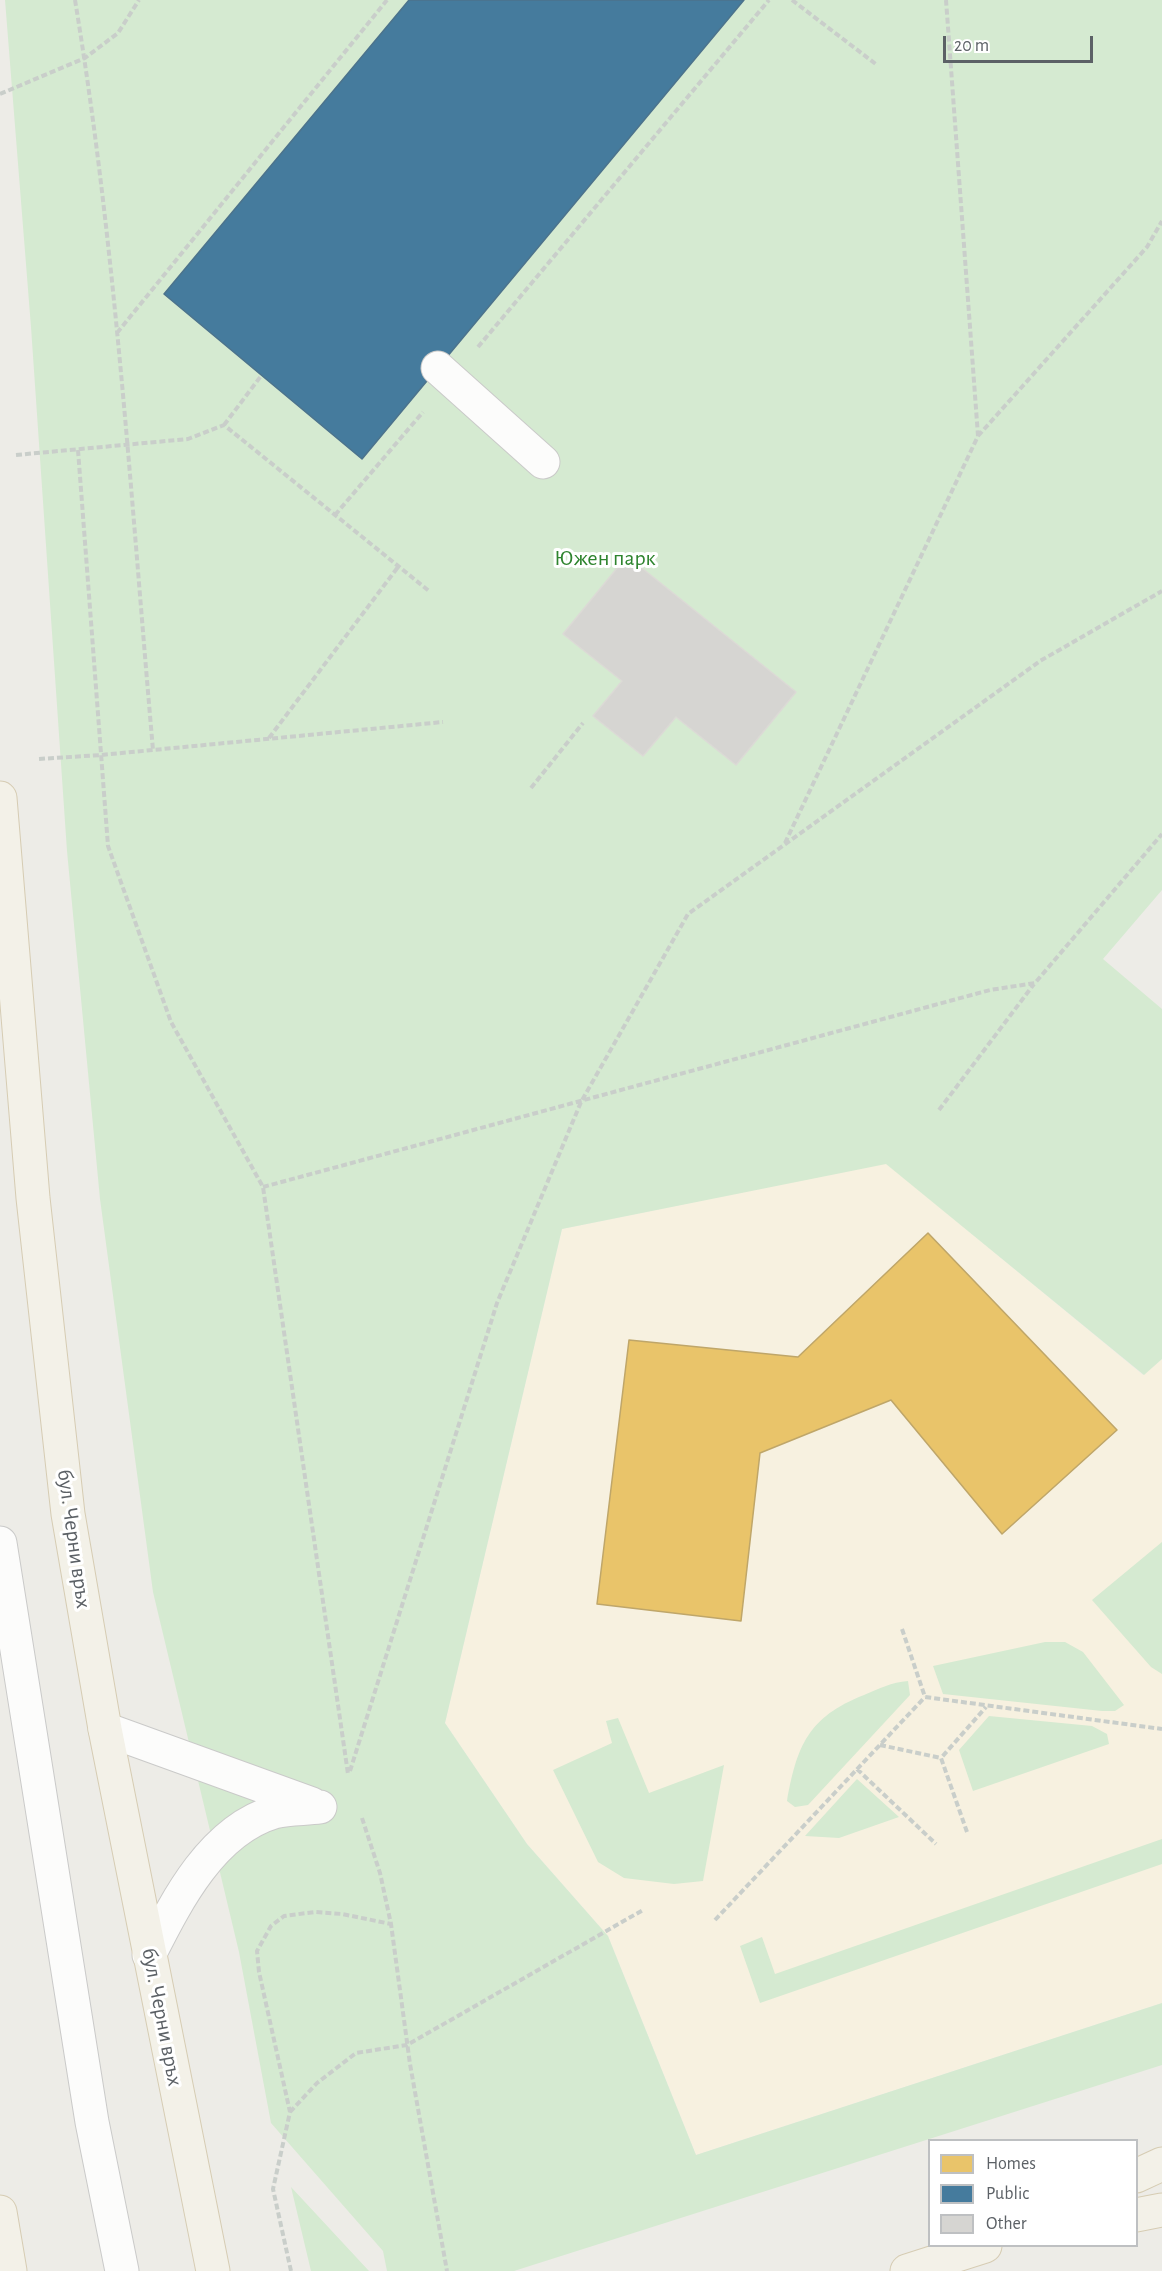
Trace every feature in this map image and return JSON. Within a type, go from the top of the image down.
[{"type":"main road","name":"бул. Черни връх","points":[[0,798],[33,1198],[64,1479],[105,1729],[213,2271]]},
{"type":"main road","points":[[1138,2176],[1162,2164]]},
{"type":"main road","points":[[1138,2215],[1162,2210]]},
{"type":"main road","points":[[0,2212],[6,2258]]},
{"type":"main road","points":[[907,2271],[983,2247]]},
{"type":"lane","points":[[444,373],[543,462]]},
{"type":"lane","points":[[0,1543],[92,2122],[122,2271]]},
{"type":"lane","points":[[105,1729],[320,1807],[274,1812],[236,1830],[198,1871],[176,1904],[149,1956]]},
{"type":"path","points":[[75,0],[85,58],[117,333],[153,750]]},
{"type":"path","points":[[0,94],[85,58],[118,33],[139,0]]},
{"type":"path","points":[[117,333],[387,0]]},
{"type":"path","points":[[335,515],[444,373],[769,0]]},
{"type":"path","points":[[792,0],[877,65]]},
{"type":"path","points":[[946,0],[978,436]]},
{"type":"path","points":[[784,845],[978,436],[1147,247],[1162,221]]},
{"type":"path","points":[[16,455],[188,439],[224,425],[261,376]]},
{"type":"path","points":[[224,425],[429,591]]},
{"type":"path","points":[[78,450],[108,846],[171,1022],[263,1187],[348,1775],[497,1303],[581,1102],[688,914],[1040,662],[1162,591]]},
{"type":"path","points":[[269,738],[398,567]]},
{"type":"path","points":[[39,759],[443,722]]},
{"type":"path","points":[[531,788],[584,723]]},
{"type":"path","points":[[939,1110],[1035,983],[1162,834]]},
{"type":"path","points":[[263,1187],[990,990],[1035,983]]},
{"type":"path","points":[[902,1629],[925,1697]]},
{"type":"path","points":[[925,1697],[1162,1729]]},
{"type":"path","points":[[716,1920],[925,1697]]},
{"type":"path","points":[[941,1758],[986,1707]]},
{"type":"path","points":[[880,1745],[941,1758]]},
{"type":"path","points":[[941,1758],[968,1832]]},
{"type":"path","points":[[857,1769],[936,1844]]},
{"type":"path","points":[[363,1822],[380,1873],[391,1924],[410,2064],[447,2271]]},
{"type":"path","points":[[290,2112],[317,2083],[356,2053],[407,2044],[644,1910]]},
{"type":"path","points":[[291,2271],[273,2189],[290,2112],[257,1951],[271,1926],[284,1916],[315,1912],[342,1914],[391,1924]]},
{"type":"shaded area","points":[[886,1163],[1143,1375],[1162,1359],[1162,2003],[696,2155],[608,1936],[527,1844],[445,1723],[562,1229]]},
{"type":"green space","name":"Южен парк","points":[[5,0],[1162,0],[1162,890],[1103,959],[1162,1009],[1162,1359],[1144,1375],[886,1164],[562,1229],[445,1723],[527,1844],[608,1936],[696,2155],[1162,2003],[1162,2065],[514,2271],[387,2271],[383,2251],[271,2123],[239,1952],[153,1592],[100,1199],[67,851],[31,327]]},
{"type":"green space","points":[[1162,1542],[1162,1674],[1151,1667],[1092,1600]]},
{"type":"green space","points":[[1045,1642],[1065,1642],[1083,1652],[1124,1705],[1115,1711],[1102,1711],[943,1694],[933,1666]]},
{"type":"green space","points":[[908,1681],[910,1695],[808,1805],[795,1807],[787,1801],[795,1764],[801,1749],[818,1724],[845,1704],[885,1686]]},
{"type":"green space","points":[[989,1716],[1092,1726],[1107,1734],[1109,1744],[973,1791],[959,1750]]},
{"type":"green space","points":[[618,1718],[649,1793],[724,1765],[703,1881],[674,1884],[624,1878],[598,1862],[553,1770],[612,1743],[606,1721]]},
{"type":"green space","points":[[857,1779],[899,1817],[839,1838],[805,1836]]},
{"type":"green space","points":[[1162,1839],[1162,1864],[760,2003],[740,1946],[762,1937],[775,1974]]},
{"type":"green space","points":[[291,2187],[369,2271],[311,2271]]},
{"type":"building: Homes","points":[[928,1233],[1117,1430],[1002,1534],[891,1400],[760,1453],[741,1621],[597,1604],[629,1340],[798,1357]]},
{"type":"building: Public","points":[[409,0],[744,0],[362,459],[164,294]]},
{"type":"building: Other","points":[[627,556],[796,692],[736,765],[676,717],[643,756],[593,716],[622,681],[563,634]]}]
